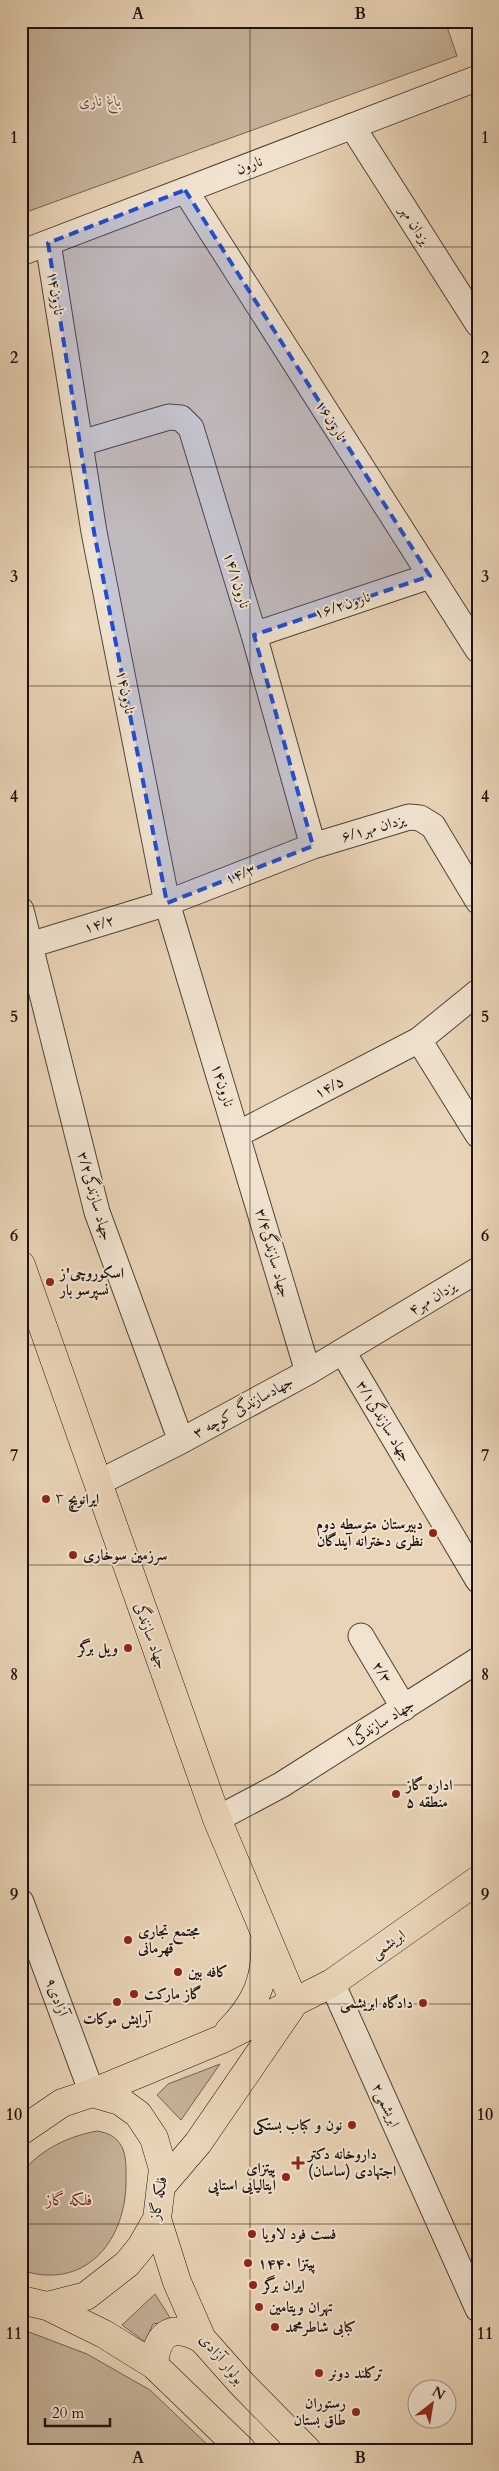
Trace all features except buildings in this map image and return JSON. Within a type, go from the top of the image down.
[{"type":"main road","name":"جهاد سازندگی","points":[[21,1265],[217,1819],[294,2002]]},
{"type":"main road","name":"ابریشمی","points":[[92,2093],[222,2039],[332,1983],[478,1880]]},
{"type":"main road","points":[[222,2039],[242,2018],[255,1997],[264,1976],[266,1960],[265,1936]]},
{"type":"main road","points":[[163,2184],[198,2143],[294,2002]]},
{"type":"main road","points":[[21,2131],[62,2103],[92,2093]]},
{"type":"main road","name":"فلکه گاز","points":[[21,2300],[47,2306],[86,2296],[108,2281],[127,2264],[141,2247],[157,2219],[163,2184],[163,2169],[154,2138],[138,2114],[120,2101],[92,2093]]},
{"type":"main road","name":"بولوار آزادی","points":[[157,2219],[177,2282],[202,2339],[242,2384],[307,2450]]},
{"type":"main road","points":[[47,2306],[104,2334],[154,2365],[242,2450]]},
{"type":"main road","points":[[154,2365],[155,2346],[168,2333],[186,2330],[202,2339]]},
{"type":"street","name":"نارون","points":[[21,253],[478,78]]},
{"type":"street","name":"یزدان مهر","points":[[352,126],[478,324]]},
{"type":"street","name":"نارون۱۶","points":[[185,190],[478,650]]},
{"type":"street","name":"نارون۱۴","points":[[48,243],[94,532],[167,903],[238,1134]]},
{"type":"street","name":"۱۴/۱نارون","points":[[81,443],[169,417],[181,418],[191,428],[254,635],[313,846]]},
{"type":"street","name":"۱۶/۲نارون","points":[[254,635],[430,576]]},
{"type":"street","name":"۶/۱یزدان مهر","points":[[313,846],[409,817],[420,818],[434,826],[478,901]]},
{"type":"street","name":"۱۴/۳","points":[[167,903],[313,846]]},
{"type":"street","name":"۱۴/۲","points":[[30,945],[167,903]]},
{"type":"street","name":"۳/۲جهاد سازندگی","points":[[21,910],[97,1212],[181,1441]]},
{"type":"street","name":"۱۴/۵","points":[[238,1134],[419,1040],[478,992]]},
{"type":"street","points":[[419,1040],[478,1135]]},
{"type":"street","name":"۳/۴جهاد سازندگی","points":[[238,1134],[308,1372]]},
{"type":"street","name":"یزدان مهر۴","points":[[386,1326],[478,1270]]},
{"type":"street","name":"جهادسازندگی کوچه ۳","points":[[98,1483],[181,1441],[308,1372],[386,1326]]},
{"type":"street","name":"۳/۱جهاد سازندگی","points":[[343,1352],[478,1580]]},
{"type":"street","name":"۲/۳","points":[[361,1636],[404,1708]]},
{"type":"street","name":"1جهاد سازندگی","points":[[217,1819],[281,1785],[478,1660]]},
{"type":"street","name":"آزادی۹","points":[[21,1902],[92,2093]]},
{"type":"street","name":"ابریشمی۲","points":[[332,1983],[475,2297]]},
{"type":"highlighted area","points":[[185,190],[430,576],[254,635],[313,846],[167,903],[94,532],[48,243]]},
{"type":"green space","name":"باغ ناری","points":[[21,21],[445,21],[457,56],[21,214]]},
{"type":"green space","points":[[220,2064],[181,2120],[157,2095],[168,2084]]},
{"type":"green space","points":[[97,2131],[108,2134],[117,2140],[124,2151],[125,2160],[126,2185],[123,2206],[117,2226],[108,2243],[96,2258],[81,2268],[63,2274],[43,2275],[21,2270],[21,2173],[37,2157],[55,2145]]},
{"type":"green space","points":[[155,2294],[172,2321],[153,2324],[145,2342],[122,2325]]},
{"type":"green space","points":[[21,2329],[87,2354],[150,2390],[213,2450],[21,2450]]},
{"type":"place","name":"اسکوروچی'ز نسپرسو بار","points":[[50,1282]]},
{"type":"place","name":"ایرانویچ ٣","points":[[46,1499]]},
{"type":"place","name":"دبیرستان متوسطه دوم نظری دخترانه آیندگان","points":[[433,1533]]},
{"type":"place","name":"سرزمین سوخاری","points":[[73,1555]]},
{"type":"place","name":"ویل برگر","points":[[128,1648]]},
{"type":"place","name":"اداره گاز منطقه ۵","points":[[396,1794]]},
{"type":"place","name":"مجتمع تجاری قهرمانی","points":[[128,1940]]},
{"type":"place","name":"کافه بین","points":[[178,1972]]},
{"type":"place","name":"گاز مارکت","points":[[134,1994]]},
{"type":"place","name":"آرایش موکات","points":[[117,2002]]},
{"type":"place","name":"دادگاه ابریشمی","points":[[423,2003]]},
{"type":"place","name":"نون و کباب بستکی","points":[[352,2125]]},
{"type":"place","name":"داروخانه دکتر اجتهادی (ساسان)","points":[[298,2163]]},
{"type":"place","name":"پیتزای ایتالیایی استاپی","points":[[286,2177]]},
{"type":"place","name":"فست فود لاویا","points":[[252,2234]]},
{"type":"place","name":"پیتزا ۱۴۴۰","points":[[248,2263]]},
{"type":"place","name":"ایران برگر","points":[[253,2285]]},
{"type":"place","name":"تهران ویتامین","points":[[259,2307]]},
{"type":"place","name":"کبابی شاطرمحمد","points":[[275,2327]]},
{"type":"place","name":"ترکلند دونر","points":[[319,2373]]},
{"type":"place","name":"رستوران طاق بستان","points":[[356,2412]]},
{"type":"district","name":"فلکه گاز","points":[[69,2200]]}]
